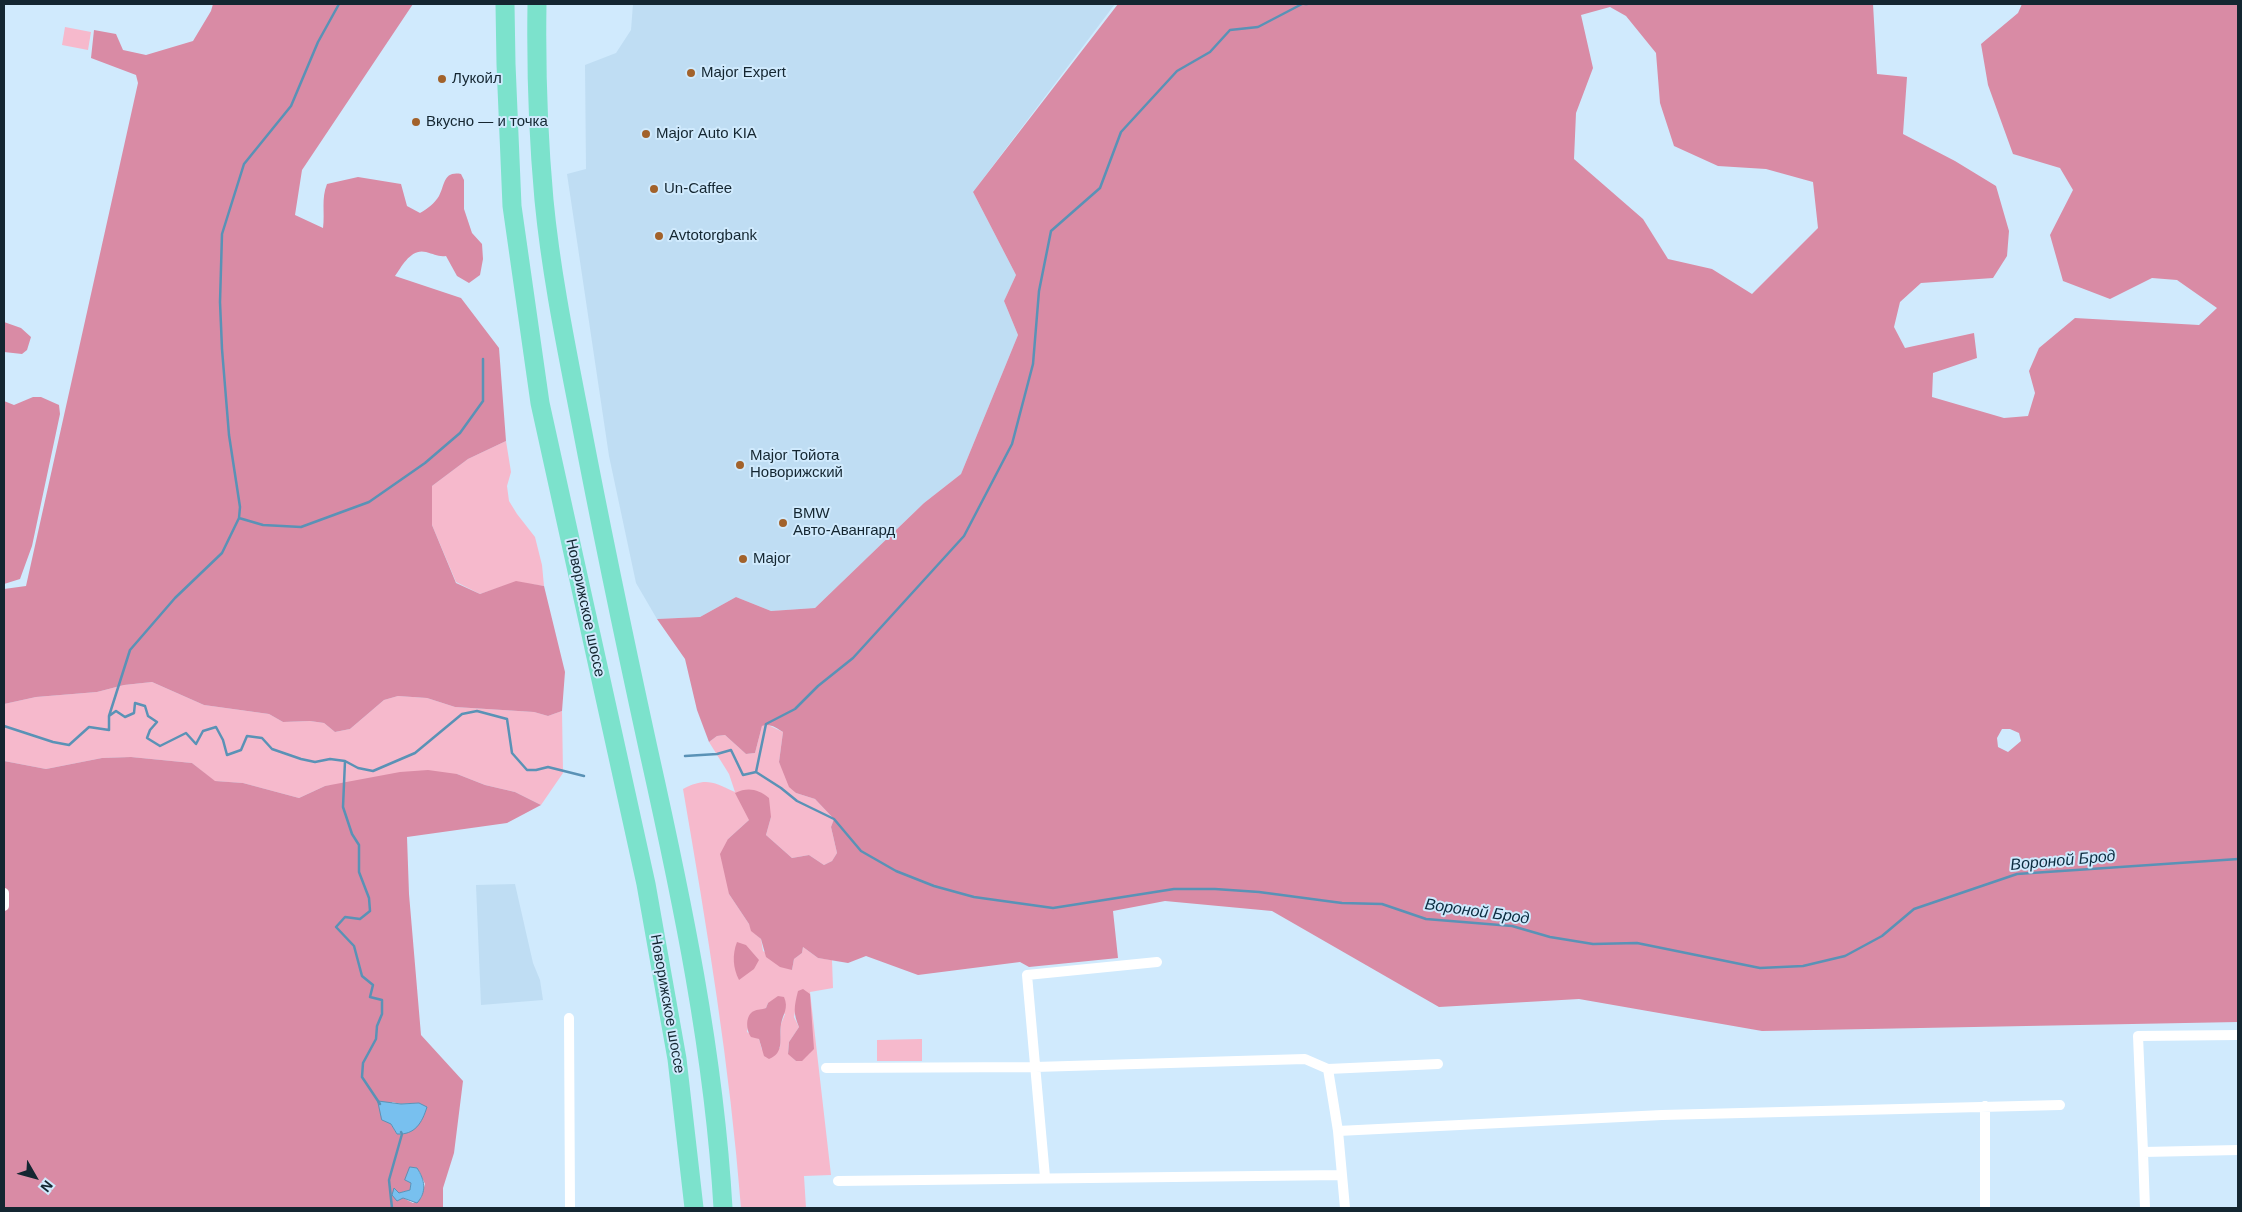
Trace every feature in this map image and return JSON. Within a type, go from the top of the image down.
[{"type":"highway","name":"Новорижское шоссе","points":[[505,4],[512,206],[540,403],[646,884],[677,1059],[694,1208]]},
{"type":"highway","name":"Новорижское шоссе","points":[[537,4],[536,71],[544,204],[561,314],[610,573],[688,932],[702,1013],[723,1208]]},
{"type":"street","points":[[4,893],[4,906]]},
{"type":"street","points":[[1045,1177],[1027,975],[1157,962]]},
{"type":"street","points":[[569,1018],[570,1208]]},
{"type":"street","points":[[2145,1208],[2138,1036],[2238,1035]]},
{"type":"street","points":[[826,1068],[1035,1067],[1305,1059],[1328,1069],[1438,1064]]},
{"type":"street","points":[[1328,1069],[1338,1131],[1346,1208]]},
{"type":"street","points":[[1338,1131],[1671,1115],[2060,1104]]},
{"type":"street","points":[[1985,1106],[1985,1208]]},
{"type":"street","points":[[2143,1152],[2238,1150]]},
{"type":"street","points":[[838,1181],[1045,1177],[1342,1176]]},
{"type":"shaded area","points":[[213,4],[413,4],[302,170],[295,215],[323,228],[324,200],[327,184],[358,177],[401,184],[407,206],[420,213],[431,206],[437,199],[448,177],[461,174],[464,180],[464,209],[472,233],[482,244],[483,259],[480,275],[469,283],[457,276],[446,256],[438,256],[421,251],[411,255],[395,276],[461,298],[499,348],[506,441],[468,459],[432,486],[432,525],[456,583],[480,594],[516,581],[544,586],[565,672],[562,711],[548,716],[534,712],[455,707],[427,698],[398,696],[384,700],[350,729],[335,732],[324,723],[310,721],[283,722],[269,714],[204,705],[152,682],[124,685],[97,692],[36,697],[4,704],[4,589],[26,586],[138,83],[136,75],[91,58],[94,30],[116,34],[123,50],[146,55],[193,41],[211,11]]},
{"type":"shaded area","points":[[633,4],[1115,4],[973,192],[1016,275],[1004,301],[1018,335],[961,474],[924,503],[815,608],[771,611],[736,597],[700,617],[657,619],[636,583],[609,456],[567,174],[586,169],[585,65],[616,53],[631,30]]},
{"type":"shaded area","points":[[1118,4],[1873,4],[1877,74],[1907,77],[1903,134],[1955,161],[1996,186],[2009,231],[2007,256],[1993,278],[1921,283],[1900,302],[1894,327],[1905,348],[1974,333],[1977,358],[1933,373],[1932,397],[2004,418],[2028,416],[2035,393],[2029,371],[2039,348],[2075,318],[2199,325],[2217,308],[2177,280],[2152,278],[2110,299],[2063,281],[2050,235],[2073,190],[2060,168],[2013,154],[1988,85],[1981,44],[2018,13],[2022,4],[2238,4],[2238,1022],[1762,1031],[1579,999],[1439,1007],[1272,911],[1165,901],[1113,911],[1118,958],[1029,967],[1020,962],[918,975],[866,956],[848,963],[818,958],[803,947],[802,953],[794,959],[792,970],[780,967],[766,957],[761,939],[751,931],[749,924],[729,894],[720,854],[728,839],[749,820],[735,793],[753,790],[769,798],[771,817],[766,835],[792,858],[809,855],[824,865],[832,861],[837,853],[831,827],[834,819],[815,799],[796,793],[789,787],[779,762],[783,732],[770,726],[762,726],[755,753],[746,754],[725,735],[717,736],[709,742],[697,710],[685,659],[657,619],[700,617],[736,597],[771,611],[815,608],[924,503],[961,474],[1018,335],[1004,301],[1016,275],[973,192]],"holes":[[[1610,7],[1626,16],[1656,53],[1660,103],[1674,146],[1718,166],[1766,169],[1813,182],[1818,228],[1752,294],[1712,269],[1668,259],[1643,219],[1574,159],[1576,113],[1593,68],[1581,15]],[[2002,729],[2010,729],[2019,733],[2021,741],[2008,752],[1998,747],[1997,738]]]},
{"type":"shaded area","points":[[65,27],[91,32],[88,50],[62,45]]},
{"type":"shaded area","points":[[4,322],[21,328],[31,337],[27,350],[22,354],[4,352]]},
{"type":"shaded area","points":[[33,397],[41,397],[59,405],[60,414],[32,546],[20,579],[4,584],[4,401],[14,405]]},
{"type":"shaded area","points":[[506,441],[511,472],[507,486],[509,501],[535,537],[542,565],[544,586],[516,582],[480,594],[456,582],[432,525],[432,486],[468,459]]},
{"type":"shaded area","points":[[152,682],[204,705],[269,714],[283,722],[310,721],[324,723],[335,732],[350,729],[384,700],[398,696],[427,698],[455,707],[534,712],[548,716],[562,711],[563,773],[541,805],[515,792],[485,785],[457,774],[325,786],[299,798],[243,783],[214,781],[192,763],[131,757],[102,758],[46,769],[4,761],[4,704],[36,697],[97,692],[124,685]]},
{"type":"shaded area","points":[[766,724],[783,732],[779,762],[796,793],[815,799],[834,819],[831,827],[837,853],[832,861],[824,865],[809,855],[792,858],[766,835],[771,817],[749,820],[728,839],[729,894],[752,931],[761,939],[763,951],[792,970],[794,959],[802,953],[803,947],[818,958],[832,960],[833,988],[810,992],[831,1175],[804,1176],[806,1208],[741,1208],[724,1050],[683,789],[698,783],[709,782],[735,792],[729,774],[709,742],[717,736],[725,735],[746,754],[755,753],[762,726]],"holes":[[[768,1003],[785,1014],[781,1024],[780,1048],[762,1050],[759,1039],[747,1032],[749,1024],[754,1017],[766,1008]],[[796,1006],[810,1053],[796,1061],[788,1053],[789,1042],[799,1027],[794,1017]]]},
{"type":"shaded area","points":[[131,757],[192,763],[215,781],[243,783],[299,798],[325,786],[400,772],[428,770],[457,774],[485,785],[515,792],[541,805],[507,823],[407,837],[409,894],[421,1035],[463,1081],[454,1153],[443,1188],[443,1208],[4,1208],[4,761],[46,769],[102,758]],"holes":[[[392,1102],[401,1104],[419,1103],[397,1134],[391,1124]],[[419,1171],[425,1184],[421,1198],[413,1203],[403,1198],[395,1189],[399,1193],[410,1190],[411,1183]]]},
{"type":"shaded area","points":[[515,884],[533,963],[540,980],[543,1000],[481,1005],[476,885]]},
{"type":"shaded area","points":[[737,942],[746,945],[759,960],[754,969],[739,980],[735,971],[734,961]]},
{"type":"shaded area","points":[[803,989],[810,994],[814,1049],[802,1061],[796,1061],[788,1054],[789,1042],[799,1027],[795,1006],[798,991]]},
{"type":"shaded area","points":[[778,996],[784,997],[786,1008],[781,1024],[779,1049],[769,1059],[764,1056],[759,1039],[751,1037],[749,1034],[747,1027],[748,1019],[751,1013],[755,1010],[766,1008],[768,1003]]},
{"type":"shaded area","points":[[922,1039],[922,1061],[877,1061],[877,1040]]},
{"type":"water","points":[[378,1101],[401,1104],[419,1103],[427,1107],[417,1127],[409,1132],[397,1134],[391,1124],[382,1120]]},
{"type":"water","points":[[410,1167],[417,1168],[424,1186],[422,1195],[417,1203],[403,1198],[397,1201],[392,1195],[394,1188],[399,1193],[410,1190],[411,1183],[405,1180]]},
{"type":"waterway","points":[[109,716],[130,650],[175,598],[222,553],[239,518],[240,507],[229,435],[222,349],[220,302],[222,234],[244,164],[291,106],[318,42],[339,4]]},
{"type":"waterway","points":[[756,772],[766,724],[795,709],[818,686],[853,658],[964,536],[1012,444],[1033,364],[1039,291],[1051,231],[1100,188],[1121,132],[1177,71],[1210,52],[1230,30],[1258,27],[1302,4]]},
{"type":"waterway","points":[[239,518],[263,525],[301,527],[369,502],[425,463],[460,433],[483,401],[483,359]]},
{"type":"waterway","name":"Вороной Брод","points":[[4,726],[53,742],[69,745],[89,727],[109,730],[109,716],[116,711],[125,717],[134,713],[135,703],[145,706],[148,716],[157,722],[150,730],[147,738],[160,746],[186,733],[196,744],[203,731],[216,727],[223,740],[227,755],[241,750],[247,736],[262,738],[272,749],[301,759],[315,762],[330,759],[345,761],[358,768],[373,771],[415,753],[462,714],[477,711],[507,719],[512,753],[527,770],[548,767],[584,776]]},
{"type":"waterway","name":"Вороной Брод","points":[[685,756],[717,754],[731,750],[743,775],[756,772],[797,801],[834,819],[861,851],[896,871],[934,886],[974,897],[1053,908],[1174,889],[1259,892],[1342,903],[1382,904],[1426,919],[1512,926],[1550,937],[1593,944],[1637,943],[1760,968],[1803,966],[1845,956],[1882,936],[1914,909],[2017,874],[2238,859]]},
{"type":"waterway","points":[[345,761],[343,807],[352,834],[359,845],[359,872],[369,898],[370,911],[360,919],[345,917],[336,927],[354,946],[362,976],[373,985],[370,997],[382,1000],[382,1014],[377,1026],[376,1039],[363,1063],[362,1077],[380,1104]]},
{"type":"waterway","points":[[392,1208],[389,1180],[401,1132]]},
{"type":"place","name":"Major Expert","points":[[691,73]]},
{"type":"place","name":"Лукойл","points":[[442,79]]},
{"type":"place","name":"Вкусно — и точка","points":[[416,122]]},
{"type":"place","name":"Major Auto KIA","points":[[646,134]]},
{"type":"place","name":"Un-Caffee","points":[[654,189]]},
{"type":"place","name":"Avtotorgbank","points":[[659,236]]},
{"type":"place","name":"Major Тойота Новорижский","points":[[740,465]]},
{"type":"place","name":"BMW Авто-Авангард","points":[[783,523]]},
{"type":"place","name":"Major","points":[[743,559]]}]
